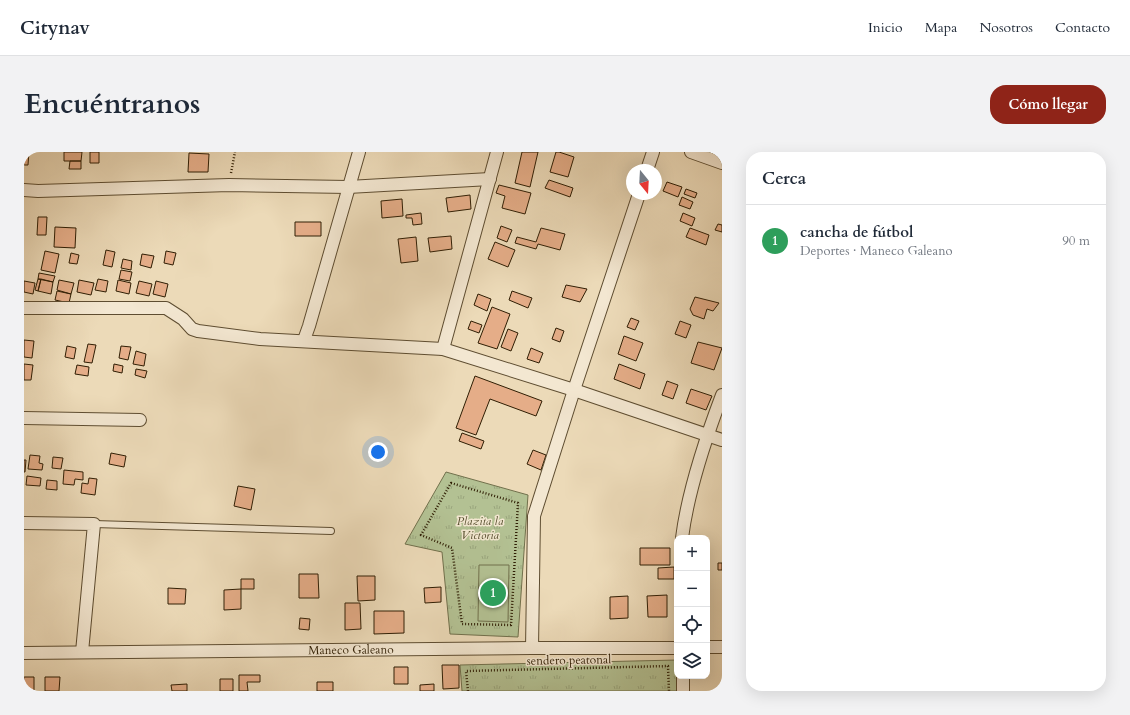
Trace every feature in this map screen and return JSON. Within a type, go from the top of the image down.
[{"type":"street","points":[[304,340],[359,152]]},
{"type":"street","points":[[443,349],[497,152]]},
{"type":"street","points":[[649,164],[653,152]]},
{"type":"street","points":[[691,152],[722,163]]},
{"type":"street","points":[[24,190],[46,191],[229,185],[348,187],[490,179]]},
{"type":"street","points":[[532,648],[534,516],[637,200]]},
{"type":"street","points":[[24,308],[166,308],[183,319],[192,329],[198,331],[260,338],[443,349],[574,390],[722,440]]},
{"type":"street","points":[[682,535],[685,514],[707,435],[722,395]]},
{"type":"street","points":[[24,418],[140,420]]},
{"type":"street","points":[[24,523],[94,524],[82,652]]},
{"type":"street","points":[[710,647],[722,647]]},
{"type":"street","name":"Maneco Galeano","points":[[24,652],[674,648]]},
{"type":"street","points":[[683,679],[683,691]]},
{"type":"lane","points":[[94,524],[331,531]]},
{"type":"path","points":[[229,185],[235,152]]},
{"type":"path","points":[[451,483],[518,503],[511,625],[462,624],[452,548],[420,535],[451,483]]},
{"type":"path","name":"sendero peatonal","points":[[468,691],[466,671],[668,666],[669,691]]},
{"type":"green space","name":"Plazita la Victoria","points":[[446,472],[528,495],[518,637],[450,634],[442,552],[405,544]]},
{"type":"green space","points":[[479,565],[509,565],[508,622],[478,621]]},
{"type":"green space","points":[[674,660],[674,679],[678,679],[678,691],[462,691],[460,665]]},
{"type":"building","points":[[24,152],[29,152],[28,165],[24,165]]},
{"type":"building","points":[[64,152],[82,152],[81,161],[64,161]]},
{"type":"building","points":[[90,152],[99,152],[99,163],[90,163]]},
{"type":"building","points":[[522,152],[538,152],[530,187],[515,183]]},
{"type":"building","points":[[556,152],[574,157],[568,177],[550,172]]},
{"type":"building","points":[[189,153],[209,154],[208,172],[188,172]]},
{"type":"building","points":[[70,161],[81,161],[81,169],[69,169]]},
{"type":"building","points":[[549,180],[573,188],[570,197],[545,188]]},
{"type":"building","points":[[667,182],[682,187],[678,197],[663,191]]},
{"type":"building","points":[[499,185],[531,193],[525,214],[502,208],[505,196],[496,193]]},
{"type":"building","points":[[686,189],[697,193],[695,198],[684,194]]},
{"type":"building","points":[[470,195],[471,209],[448,212],[446,198]]},
{"type":"building","points":[[682,197],[693,202],[690,209],[679,205]]},
{"type":"building","points":[[402,199],[403,216],[382,218],[381,201]]},
{"type":"building","points":[[421,213],[422,224],[413,225],[412,218],[406,218],[406,215]]},
{"type":"building","points":[[683,213],[695,218],[692,226],[680,221]]},
{"type":"building","points":[[38,217],[47,217],[46,235],[37,235]]},
{"type":"building","points":[[295,222],[321,222],[321,236],[295,236]]},
{"type":"building","points":[[718,224],[722,225],[722,232],[715,230]]},
{"type":"building","points":[[501,226],[512,230],[507,242],[497,238]]},
{"type":"building","points":[[55,227],[76,228],[75,248],[54,247]]},
{"type":"building","points":[[541,228],[565,234],[560,250],[538,244],[536,249],[515,243],[517,237],[536,242]]},
{"type":"building","points":[[690,228],[709,235],[706,245],[686,237]]},
{"type":"building","points":[[451,236],[452,249],[430,252],[428,238]]},
{"type":"building","points":[[416,237],[418,261],[401,263],[398,239]]},
{"type":"building","points":[[495,242],[515,250],[508,267],[488,259]]},
{"type":"building","points":[[106,250],[115,252],[112,267],[103,265]]},
{"type":"building","points":[[45,251],[59,254],[55,273],[41,270]]},
{"type":"building","points":[[166,251],[176,253],[173,265],[164,263]]},
{"type":"building","points":[[71,253],[79,255],[77,264],[69,263]]},
{"type":"building","points":[[142,254],[154,256],[151,268],[140,265]]},
{"type":"building","points":[[123,259],[132,261],[131,270],[121,268]]},
{"type":"building","points":[[121,270],[132,272],[130,281],[119,279]]},
{"type":"building","points":[[39,273],[55,276],[53,282],[38,279]]},
{"type":"building","points":[[38,279],[41,279],[38,291],[35,290]]},
{"type":"building","points":[[41,279],[53,282],[51,294],[38,291]]},
{"type":"building","points":[[98,279],[108,281],[106,292],[95,290]]},
{"type":"building","points":[[59,280],[74,283],[71,294],[57,290]]},
{"type":"building","points":[[79,280],[94,283],[91,295],[77,292]]},
{"type":"building","points":[[118,280],[131,283],[129,294],[116,291]]},
{"type":"building","points":[[24,281],[35,283],[33,294],[24,292]]},
{"type":"building","points":[[139,281],[152,284],[149,296],[136,293]]},
{"type":"building","points":[[156,281],[168,284],[165,297],[153,294]]},
{"type":"building","points":[[566,285],[587,289],[580,302],[562,297]]},
{"type":"building","points":[[57,291],[71,294],[69,303],[55,300]]},
{"type":"building","points":[[512,291],[532,298],[528,308],[509,300]]},
{"type":"building","points":[[478,294],[491,299],[487,311],[474,305]]},
{"type":"building","points":[[695,297],[719,303],[713,311],[707,309],[704,319],[693,315],[690,309]]},
{"type":"building","points":[[492,307],[510,314],[497,349],[478,343]]},
{"type":"building","points":[[631,318],[639,321],[635,330],[627,327]]},
{"type":"building","points":[[471,321],[482,325],[479,333],[468,329]]},
{"type":"building","points":[[680,321],[691,325],[686,338],[675,334]]},
{"type":"building","points":[[556,328],[564,331],[560,342],[552,339]]},
{"type":"building","points":[[508,329],[518,333],[511,351],[501,347]]},
{"type":"building","points":[[624,336],[643,343],[636,361],[618,354]]},
{"type":"building","points":[[24,340],[34,341],[32,358],[24,357]]},
{"type":"building","points":[[698,342],[722,348],[714,370],[691,363]]},
{"type":"building","points":[[88,344],[96,345],[92,363],[84,362]]},
{"type":"building","points":[[67,346],[76,348],[74,359],[65,357]]},
{"type":"building","points":[[121,346],[131,347],[128,360],[119,358]]},
{"type":"building","points":[[531,348],[543,353],[539,363],[527,359]]},
{"type":"building","points":[[136,351],[146,354],[144,366],[133,364]]},
{"type":"building","points":[[24,364],[33,365],[31,380],[24,380]]},
{"type":"building","points":[[114,364],[123,366],[122,373],[113,371]]},
{"type":"building","points":[[619,364],[645,374],[640,389],[614,379]]},
{"type":"building","points":[[77,365],[89,367],[88,376],[75,374]]},
{"type":"building","points":[[136,369],[147,371],[145,378],[135,375]]},
{"type":"building","points":[[475,376],[542,401],[536,416],[490,399],[476,435],[456,428]]},
{"type":"building","points":[[667,381],[678,385],[673,399],[662,395]]},
{"type":"building","points":[[691,389],[712,396],[706,410],[686,403]]},
{"type":"building","points":[[462,433],[484,441],[481,449],[459,441]]},
{"type":"building","points":[[533,450],[546,455],[541,470],[527,464]]},
{"type":"building","points":[[111,453],[126,456],[124,467],[109,464]]},
{"type":"building","points":[[30,455],[40,456],[39,463],[43,464],[42,470],[28,469]]},
{"type":"building","points":[[53,457],[63,458],[61,469],[52,468]]},
{"type":"building","points":[[24,460],[26,460],[25,472],[24,472]]},
{"type":"building","points":[[64,470],[83,472],[83,480],[75,479],[74,485],[63,484]]},
{"type":"building","points":[[27,476],[41,478],[40,486],[26,485]]},
{"type":"building","points":[[89,478],[97,479],[95,495],[81,493],[82,483],[88,484]]},
{"type":"building","points":[[47,480],[57,481],[57,490],[46,489]]},
{"type":"building","points":[[238,486],[255,489],[251,510],[234,506]]},
{"type":"building","points":[[640,548],[670,548],[670,565],[640,565]]},
{"type":"building","points":[[718,563],[722,563],[722,570],[718,570]]},
{"type":"building","points":[[674,567],[674,579],[658,579],[658,568]]},
{"type":"building","points":[[299,574],[318,574],[319,598],[299,598]]},
{"type":"building","points":[[357,576],[375,576],[375,600],[358,601]]},
{"type":"building","points":[[241,579],[254,579],[254,589],[241,589]]},
{"type":"building","points":[[441,587],[441,602],[425,603],[424,588]]},
{"type":"building","points":[[168,588],[186,589],[185,604],[168,604]]},
{"type":"building","points":[[241,589],[241,609],[224,610],[224,590]]},
{"type":"building","points":[[667,595],[667,617],[648,617],[647,596]]},
{"type":"building","points":[[628,596],[628,618],[610,619],[610,597]]},
{"type":"building","points":[[345,603],[360,603],[361,629],[345,630]]},
{"type":"building","points":[[374,611],[404,611],[404,633],[374,634]]},
{"type":"building","points":[[300,618],[310,619],[309,630],[299,629]]},
{"type":"building","points":[[442,665],[459,665],[459,688],[443,689]]},
{"type":"building","points":[[394,667],[408,667],[408,684],[394,684]]},
{"type":"building","points":[[239,675],[260,675],[260,682],[247,682],[248,691],[239,691]]},
{"type":"building","points":[[24,677],[34,677],[34,691],[24,691]]},
{"type":"building","points":[[45,677],[60,677],[59,691],[45,691]]},
{"type":"building","points":[[220,679],[233,679],[233,691],[220,691]]},
{"type":"building","points":[[317,682],[333,682],[333,691],[317,691]]},
{"type":"building","points":[[187,684],[187,691],[172,691],[171,685]]},
{"type":"building","points":[[434,684],[434,691],[420,691],[420,685]]},
{"type":"place","name":"cancha de fútbol","points":[[493,593]]}]
